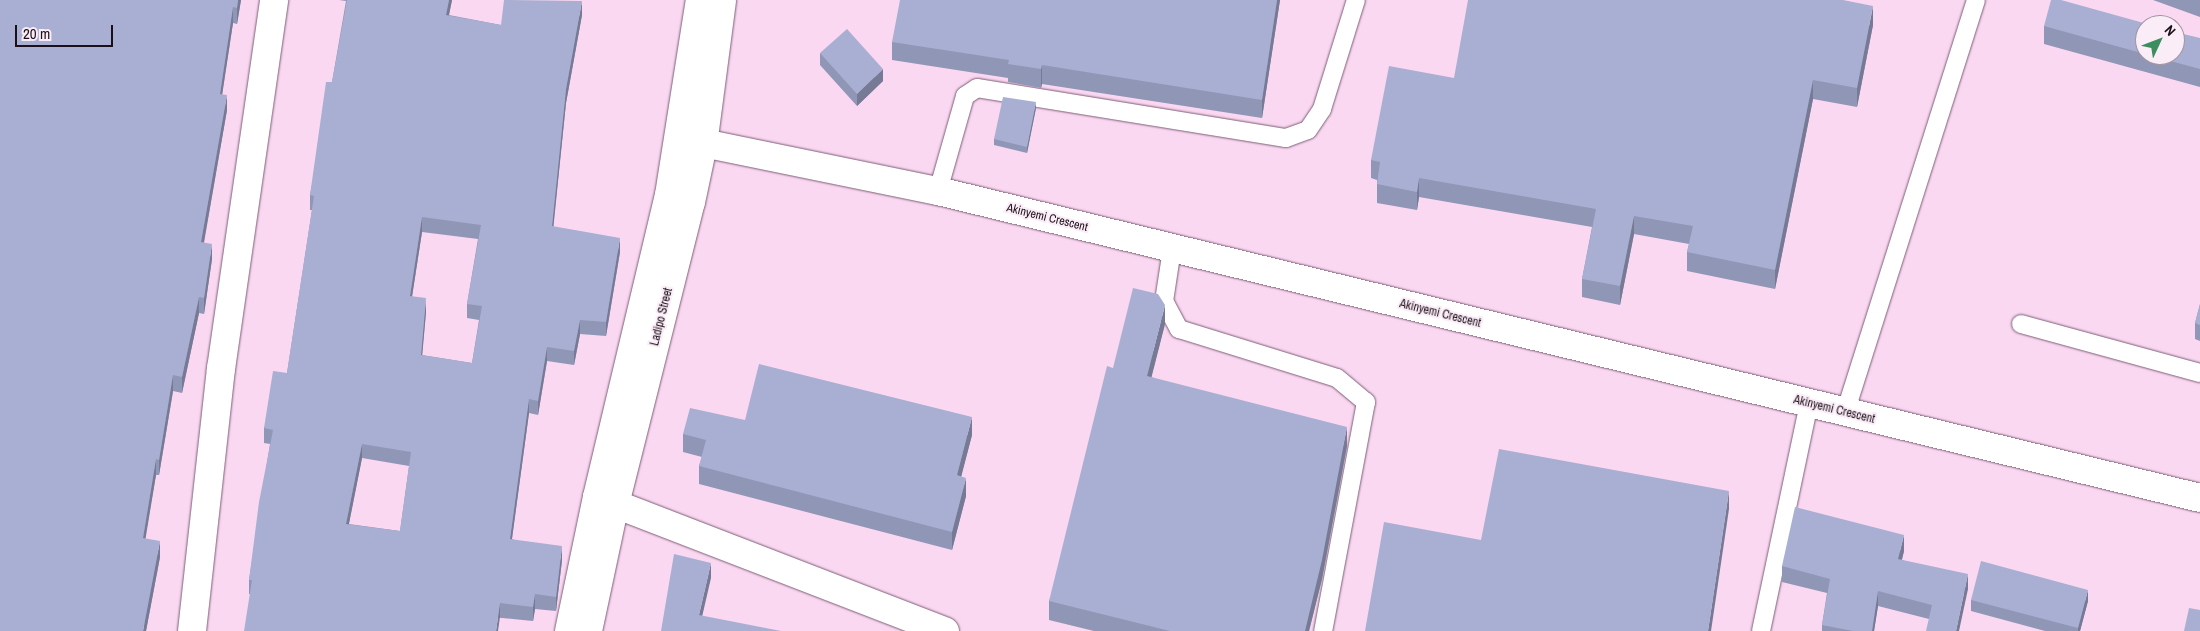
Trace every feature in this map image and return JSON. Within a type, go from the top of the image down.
[{"type":"street","points":[[192,631],[221,369],[274,0]]},
{"type":"street","name":"Ladipo Street","points":[[691,142],[700,0]]},
{"type":"street","name":"Ladipo Street","points":[[588,631],[606,501],[669,195],[691,142],[722,0]]},
{"type":"street","name":"Akinyemi Crescent","points":[[691,142],[938,191],[2200,498]]},
{"type":"street","points":[[606,501],[944,631]]},
{"type":"street","name":"Ladipo Street","points":[[569,631],[606,501]]},
{"type":"lane","points":[[938,191],[965,96],[977,88],[1286,138],[1308,130],[1322,109],[1356,0]]},
{"type":"lane","points":[[1845,413],[1976,0]]},
{"type":"lane","points":[[1172,249],[1164,301],[1179,329],[1337,378],[1366,402],[1323,631]]},
{"type":"lane","points":[[2021,324],[2200,373]]},
{"type":"lane","points":[[1761,631],[1809,404]]},
{"type":"building","points":[[0,0],[238,0],[237,8],[233,7],[220,94],[227,95],[201,242],[212,244],[204,298],[199,297],[182,377],[173,375],[159,460],[156,459],[143,538],[160,541],[143,631],[0,631]]},
{"type":"building","points":[[347,0],[449,0],[446,15],[501,25],[504,0],[582,1],[566,89],[552,226],[620,238],[606,322],[580,320],[574,351],[547,347],[538,401],[529,399],[510,539],[562,546],[556,597],[535,594],[533,607],[500,603],[496,631],[244,631],[252,580],[249,580],[259,502],[273,430],[264,428],[273,371],[287,373],[314,196],[310,195],[326,82],[332,82]],"holes":[[[422,217],[481,225],[467,304],[482,306],[472,363],[421,355],[426,298],[410,296]],[[362,444],[411,452],[400,531],[346,524]]]},
{"type":"building","points":[[900,0],[1277,0],[1262,100],[1042,65],[1041,69],[1008,64],[1009,60],[892,42]]},
{"type":"building","points":[[1468,0],[1843,0],[1873,6],[1857,88],[1813,80],[1775,270],[1687,252],[1693,226],[1634,216],[1620,286],[1582,279],[1596,209],[1419,178],[1417,192],[1377,184],[1380,162],[1371,160],[1389,66],[1454,78]]},
{"type":"building","points":[[2051,0],[2061,0],[2135,21],[2135,51],[2044,26]]},
{"type":"building","points":[[847,29],[883,69],[857,94],[820,53]]},
{"type":"building","points":[[2185,34],[2200,38],[2200,69],[2185,65]]},
{"type":"building","points":[[1003,97],[1036,102],[1027,147],[994,139]]},
{"type":"building","points":[[1133,288],[1158,294],[1165,305],[1147,376],[1347,427],[1322,560],[1305,631],[1170,631],[1049,601],[1107,366],[1113,368]]},
{"type":"building","points":[[2200,304],[2200,325],[2195,323]]},
{"type":"building","points":[[759,364],[972,417],[957,475],[966,478],[952,532],[699,466],[706,440],[683,434],[690,408],[745,420]]},
{"type":"building","points":[[1499,449],[1729,491],[1708,631],[1365,631],[1384,522],[1481,540]]},
{"type":"building","points":[[1795,507],[1904,535],[1898,559],[1968,574],[1956,631],[1926,631],[1932,605],[1878,591],[1872,631],[1853,631],[1822,625],[1830,579],[1782,566]]},
{"type":"building","points":[[674,554],[711,563],[699,615],[781,631],[661,631]]},
{"type":"building","points":[[1981,561],[2088,590],[2078,628],[1971,600]]},
{"type":"building","points":[[2189,608],[2200,610],[2200,631],[2184,631]]}]
